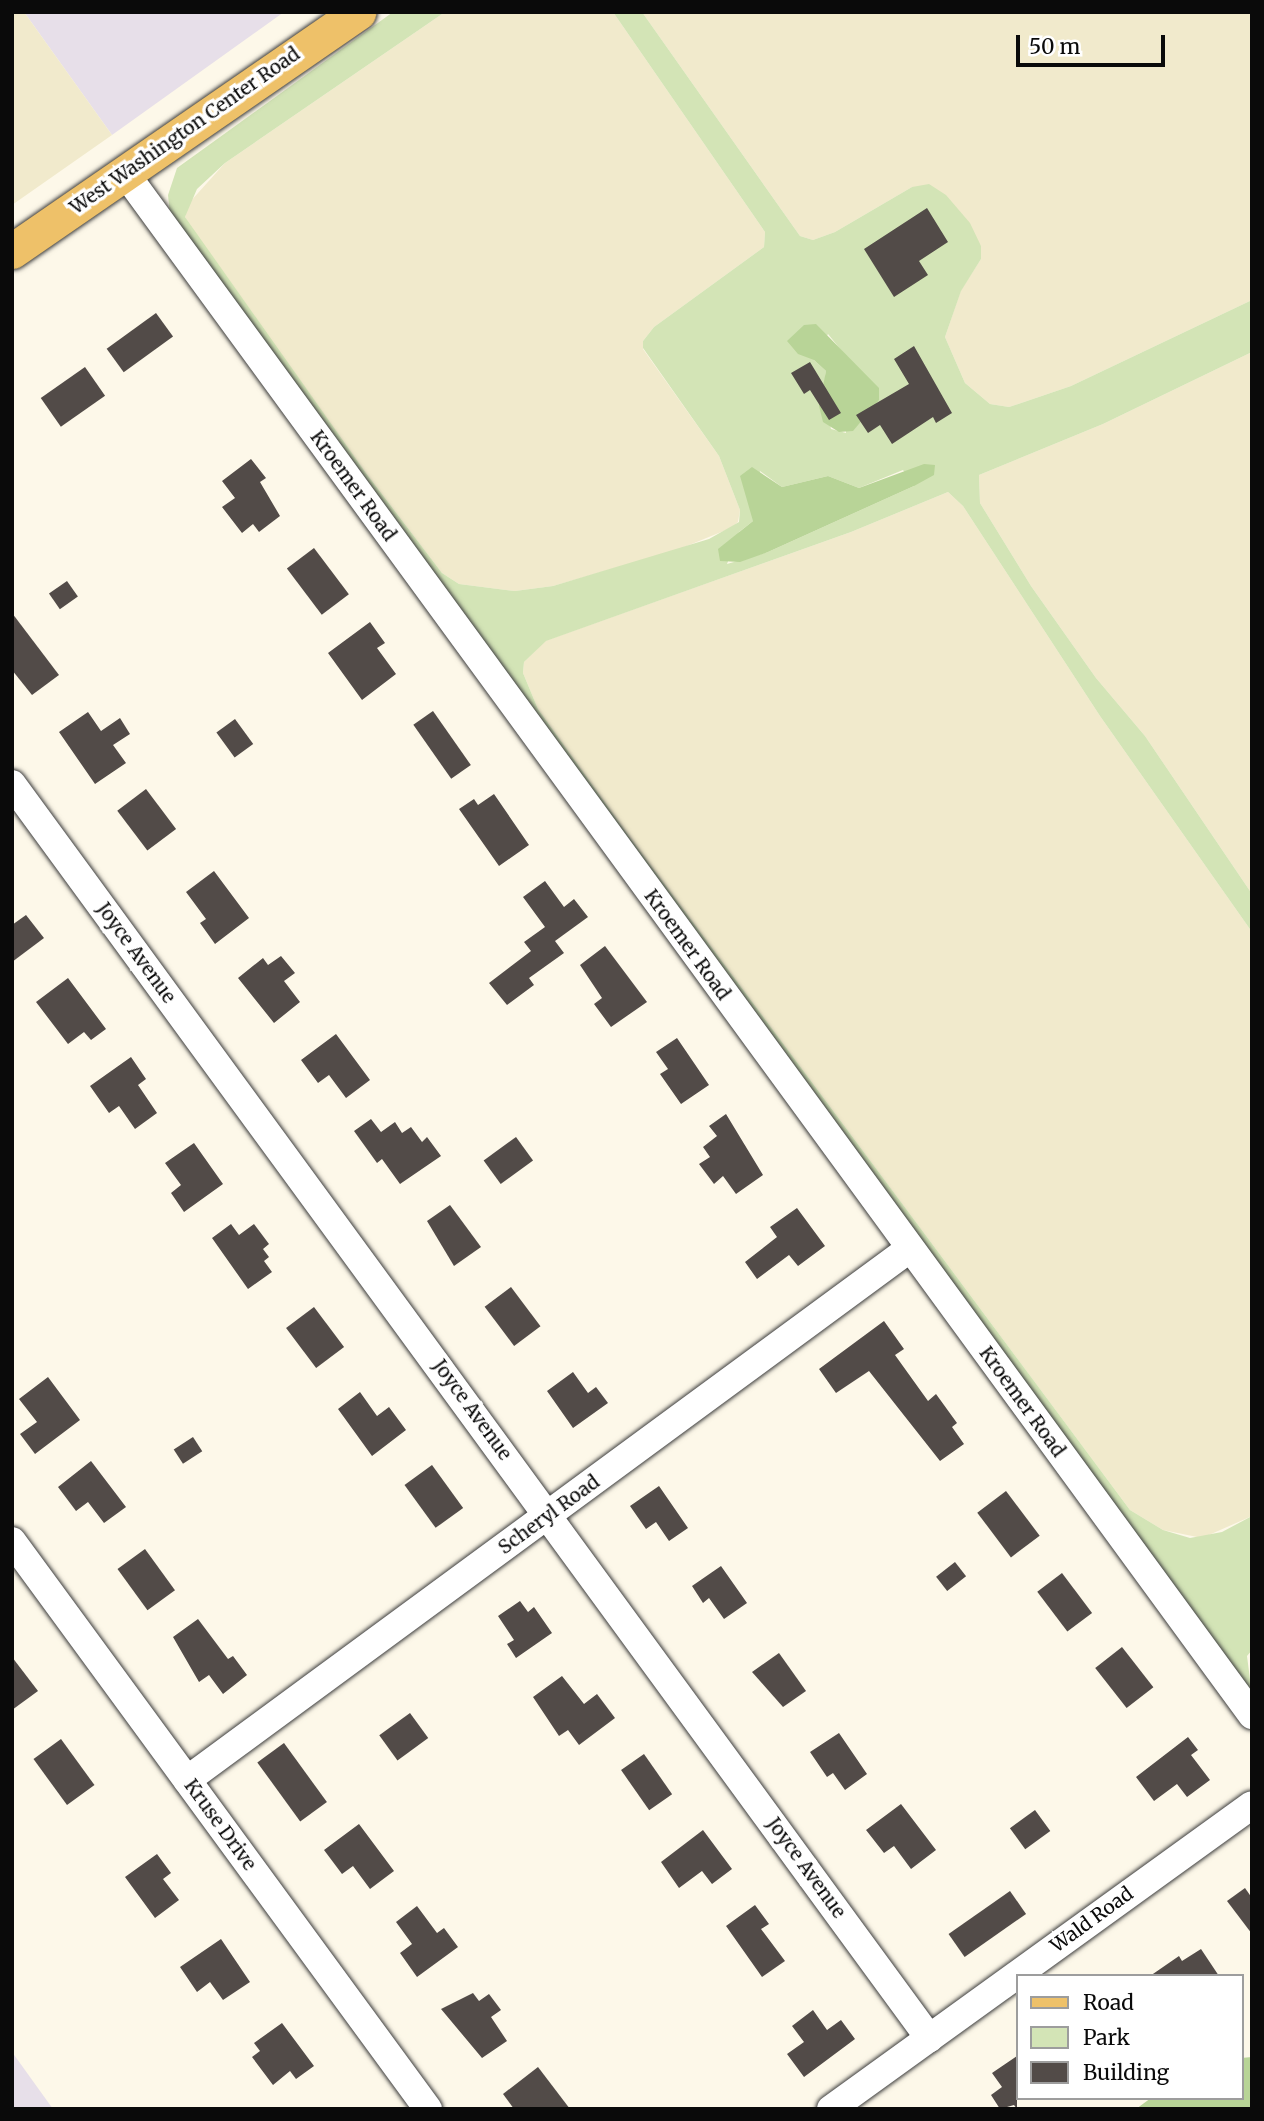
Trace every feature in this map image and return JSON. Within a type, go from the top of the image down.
[{"type":"main road","name":"West Washington Center Road","points":[[12,251],[359,12]]},
{"type":"street","name":"Kroemer Road","points":[[125,173],[1252,1715]]},
{"type":"street","name":"Joyce Avenue","points":[[12,784],[550,1515],[929,2038]]},
{"type":"street","name":"Scheryl Road","points":[[187,1780],[909,1249]]},
{"type":"street","name":"Kruse Drive","points":[[12,1541],[428,2109]]},
{"type":"street","name":"Wald Road","points":[[1018,1974],[1252,1805]]},
{"type":"street","name":"Wald Road","points":[[831,2109],[1016,1975]]},
{"type":"shaded area","points":[[12,12],[24,12],[112,135],[12,205]]},
{"type":"shaded area","points":[[24,12],[284,12],[112,135]]},
{"type":"shaded area","points":[[445,12],[613,12],[765,232],[764,247],[654,327],[643,341],[643,349],[719,456],[740,510],[738,522],[731,528],[677,550],[553,586],[515,591],[459,584],[442,573],[366,473],[193,232],[185,217],[189,203],[225,163]]},
{"type":"shaded area","points":[[642,12],[1252,12],[1252,300],[1071,386],[1009,407],[990,404],[965,383],[945,337],[961,290],[981,259],[981,246],[912,187],[835,232],[813,240],[800,236]]},
{"type":"shaded area","points":[[1252,352],[1252,894],[1145,736],[1096,678],[1031,586],[980,503],[979,475],[1103,424]]},
{"type":"shaded area","points":[[948,492],[963,506],[1100,716],[1252,932],[1252,1516],[1202,1538],[1163,1530],[1130,1510],[631,839],[538,709],[523,673],[524,662],[545,641],[851,532]]},
{"type":"shaded area","points":[[12,2052],[53,2109],[12,2109]]},
{"type":"green space","points":[[393,12],[445,12],[225,163],[197,189],[185,217],[366,473],[442,573],[459,584],[515,591],[553,586],[709,539],[739,522],[740,510],[719,456],[643,348],[643,341],[654,327],[764,247],[765,232],[613,12],[642,12],[800,236],[813,240],[835,232],[912,187],[929,184],[946,195],[970,223],[981,246],[981,259],[961,291],[945,337],[965,383],[990,404],[1009,407],[1071,386],[1252,300],[1252,352],[1103,424],[979,475],[980,503],[1031,586],[1096,678],[1145,736],[1252,894],[1252,932],[1100,716],[963,506],[948,492],[851,532],[546,641],[524,662],[523,673],[538,709],[631,839],[1130,1510],[1163,1530],[1190,1538],[1222,1532],[1252,1516],[1252,1650],[1247,1656],[1252,1695],[170,215],[168,195],[177,168]],"holes":[[[828,334],[845,355],[846,433],[831,429],[823,393],[826,371],[814,360]],[[903,470],[914,486],[768,552],[727,564],[739,532],[753,521],[760,471],[782,487],[828,476],[859,488]]]},
{"type":"green space","points":[[816,324],[879,388],[879,400],[853,431],[839,432],[823,422],[819,406],[826,371],[814,360],[798,354],[787,341],[804,325]]},
{"type":"green space","points":[[924,464],[935,465],[934,475],[914,486],[768,552],[740,562],[720,561],[718,549],[753,521],[740,476],[752,467],[782,487],[828,476],[859,488]]},
{"type":"green space","points":[[1252,2057],[1252,2109],[1136,2109],[1148,2100],[1243,2100],[1243,2058]]},
{"type":"building","points":[[927,208],[948,242],[919,261],[928,275],[894,297],[864,249]]},
{"type":"building","points":[[156,313],[173,336],[124,372],[107,349]]},
{"type":"building","points":[[914,346],[952,413],[936,423],[933,417],[892,444],[880,425],[868,433],[856,415],[909,384],[894,359]]},
{"type":"building","points":[[810,362],[841,413],[829,420],[810,390],[804,394],[791,373]]},
{"type":"building","points":[[85,367],[105,396],[61,427],[41,398]]},
{"type":"building","points":[[251,459],[266,478],[260,482],[280,516],[259,532],[253,524],[242,533],[222,507],[235,498],[222,481]]},
{"type":"building","points":[[314,548],[349,594],[322,615],[287,568]]},
{"type":"building","points":[[67,581],[78,597],[60,609],[49,594]]},
{"type":"building","points":[[12,613],[59,675],[32,695],[12,670]]},
{"type":"building","points":[[370,622],[385,643],[377,648],[396,674],[362,700],[328,653]]},
{"type":"building","points":[[433,711],[471,765],[451,779],[413,725]]},
{"type":"building","points":[[88,712],[101,731],[120,718],[130,734],[113,745],[126,763],[95,784],[59,732]]},
{"type":"building","points":[[235,719],[253,744],[235,758],[216,733]]},
{"type":"building","points":[[146,789],[176,829],[147,851],[117,811]]},
{"type":"building","points":[[494,794],[529,845],[499,866],[459,809],[474,799],[478,805]]},
{"type":"building","points":[[214,871],[249,918],[215,944],[200,923],[206,919],[186,892]]},
{"type":"building","points":[[545,881],[564,907],[574,899],[588,917],[555,941],[564,953],[529,978],[534,985],[507,1005],[489,983],[531,951],[524,942],[545,927],[523,897]]},
{"type":"building","points":[[26,915],[44,938],[12,962],[12,925]]},
{"type":"building","points":[[605,946],[647,1002],[611,1027],[594,1004],[602,998],[580,965]]},
{"type":"building","points":[[281,956],[295,973],[284,981],[300,1002],[274,1023],[238,978],[263,958],[268,965]]},
{"type":"building","points":[[68,978],[106,1029],[91,1040],[84,1032],[68,1044],[36,1002]]},
{"type":"building","points":[[336,1034],[370,1080],[346,1098],[329,1075],[318,1083],[301,1060]]},
{"type":"building","points":[[677,1038],[709,1085],[681,1104],[660,1074],[668,1069],[656,1052]]},
{"type":"building","points":[[131,1057],[146,1079],[138,1085],[157,1113],[135,1129],[119,1106],[109,1113],[90,1086]]},
{"type":"building","points":[[726,1114],[763,1175],[736,1194],[723,1176],[714,1184],[699,1164],[710,1157],[703,1147],[717,1136],[709,1126]]},
{"type":"building","points":[[371,1119],[381,1132],[395,1122],[402,1133],[411,1127],[422,1142],[427,1137],[441,1156],[400,1184],[382,1159],[377,1163],[354,1131]]},
{"type":"building","points":[[516,1137],[533,1160],[501,1184],[484,1161]]},
{"type":"building","points":[[194,1143],[223,1184],[184,1212],[171,1193],[181,1185],[165,1163]]},
{"type":"building","points":[[450,1205],[481,1247],[454,1266],[427,1221]]},
{"type":"building","points":[[797,1208],[825,1246],[798,1266],[789,1255],[757,1279],[745,1262],[777,1237],[770,1227]]},
{"type":"building","points":[[231,1224],[239,1235],[254,1224],[269,1244],[263,1249],[269,1257],[264,1261],[272,1272],[248,1289],[212,1238]]},
{"type":"building","points":[[511,1287],[540,1326],[514,1346],[485,1307]]},
{"type":"building","points":[[314,1307],[344,1347],[316,1368],[286,1328]]},
{"type":"building","points":[[884,1321],[904,1349],[895,1355],[928,1401],[936,1394],[957,1423],[952,1427],[964,1444],[940,1461],[869,1371],[836,1393],[819,1369]]},
{"type":"building","points":[[573,1372],[588,1393],[596,1387],[608,1403],[573,1428],[547,1391]]},
{"type":"building","points":[[48,1377],[80,1420],[35,1454],[20,1434],[37,1422],[19,1399]]},
{"type":"building","points":[[360,1392],[377,1416],[389,1407],[406,1430],[372,1456],[338,1409]]},
{"type":"building","points":[[193,1437],[202,1451],[183,1464],[174,1450]]},
{"type":"building","points":[[91,1461],[126,1507],[104,1523],[88,1502],[76,1511],[58,1487]]},
{"type":"building","points":[[432,1465],[463,1508],[436,1528],[404,1485]]},
{"type":"building","points":[[659,1486],[688,1528],[669,1541],[656,1522],[646,1529],[630,1506]]},
{"type":"building","points":[[1006,1491],[1040,1536],[1011,1557],[977,1513]]},
{"type":"building","points":[[145,1549],[175,1590],[147,1610],[117,1569]]},
{"type":"building","points":[[955,1562],[966,1576],[947,1591],[936,1577]]},
{"type":"building","points":[[721,1566],[747,1603],[724,1619],[709,1598],[703,1603],[692,1586]]},
{"type":"building","points":[[1062,1573],[1092,1613],[1067,1632],[1037,1592]]},
{"type":"building","points":[[520,1601],[528,1612],[534,1607],[552,1633],[516,1658],[507,1644],[514,1640],[498,1616]]},
{"type":"building","points":[[198,1619],[228,1659],[233,1656],[247,1675],[223,1694],[209,1675],[199,1682],[173,1637]]},
{"type":"building","points":[[1122,1647],[1153,1687],[1127,1708],[1095,1668]]},
{"type":"building","points":[[779,1653],[806,1691],[783,1707],[752,1672]]},
{"type":"building","points":[[12,1657],[38,1691],[12,1710]]},
{"type":"building","points":[[562,1676],[584,1704],[597,1694],[615,1718],[579,1745],[568,1730],[559,1736],[533,1697]]},
{"type":"building","points":[[410,1713],[428,1738],[397,1760],[379,1735]]},
{"type":"building","points":[[839,1733],[867,1774],[845,1790],[833,1773],[827,1777],[810,1752]]},
{"type":"building","points":[[1188,1737],[1198,1750],[1191,1755],[1210,1780],[1187,1797],[1177,1784],[1154,1801],[1136,1777]]},
{"type":"building","points":[[61,1739],[95,1785],[67,1805],[33,1759]]},
{"type":"building","points":[[284,1743],[327,1802],[300,1821],[257,1762]]},
{"type":"building","points":[[644,1754],[672,1794],[649,1810],[621,1770]]},
{"type":"building","points":[[901,1804],[936,1850],[911,1869],[894,1846],[884,1853],[866,1830]]},
{"type":"building","points":[[1035,1810],[1050,1831],[1025,1849],[1010,1828]]},
{"type":"building","points":[[359,1824],[394,1871],[370,1889],[353,1866],[342,1874],[324,1850]]},
{"type":"building","points":[[703,1830],[732,1869],[712,1884],[702,1871],[679,1888],[661,1862]]},
{"type":"building","points":[[157,1854],[171,1873],[163,1879],[179,1900],[155,1918],[125,1877]]},
{"type":"building","points":[[1245,1888],[1252,1898],[1252,1934],[1227,1901]]},
{"type":"building","points":[[1010,1891],[1026,1914],[965,1957],[949,1934]]},
{"type":"building","points":[[755,1905],[769,1924],[761,1929],[785,1961],[762,1977],[726,1926]]},
{"type":"building","points":[[417,1906],[437,1933],[444,1928],[458,1947],[417,1977],[400,1953],[412,1944],[396,1922]]},
{"type":"building","points":[[221,1939],[250,1982],[223,2000],[210,1982],[197,1992],[180,1967]]},
{"type":"building","points":[[1201,1949],[1218,1974],[1153,1974],[1179,1956],[1182,1961]]},
{"type":"building","points":[[473,1993],[479,2001],[489,1994],[501,2010],[491,2017],[507,2041],[482,2058],[441,2009]]},
{"type":"building","points":[[813,2010],[827,2030],[841,2020],[855,2039],[804,2077],[787,2054],[804,2042],[792,2026]]},
{"type":"building","points":[[282,2023],[314,2066],[296,2079],[290,2071],[273,2085],[252,2057],[260,2051],[254,2043]]},
{"type":"building","points":[[1016,2057],[1017,2109],[1014,2105],[1000,2109],[991,2095],[1002,2087],[992,2073]]},
{"type":"building","points":[[538,2067],[570,2109],[514,2109],[503,2094]]}]
